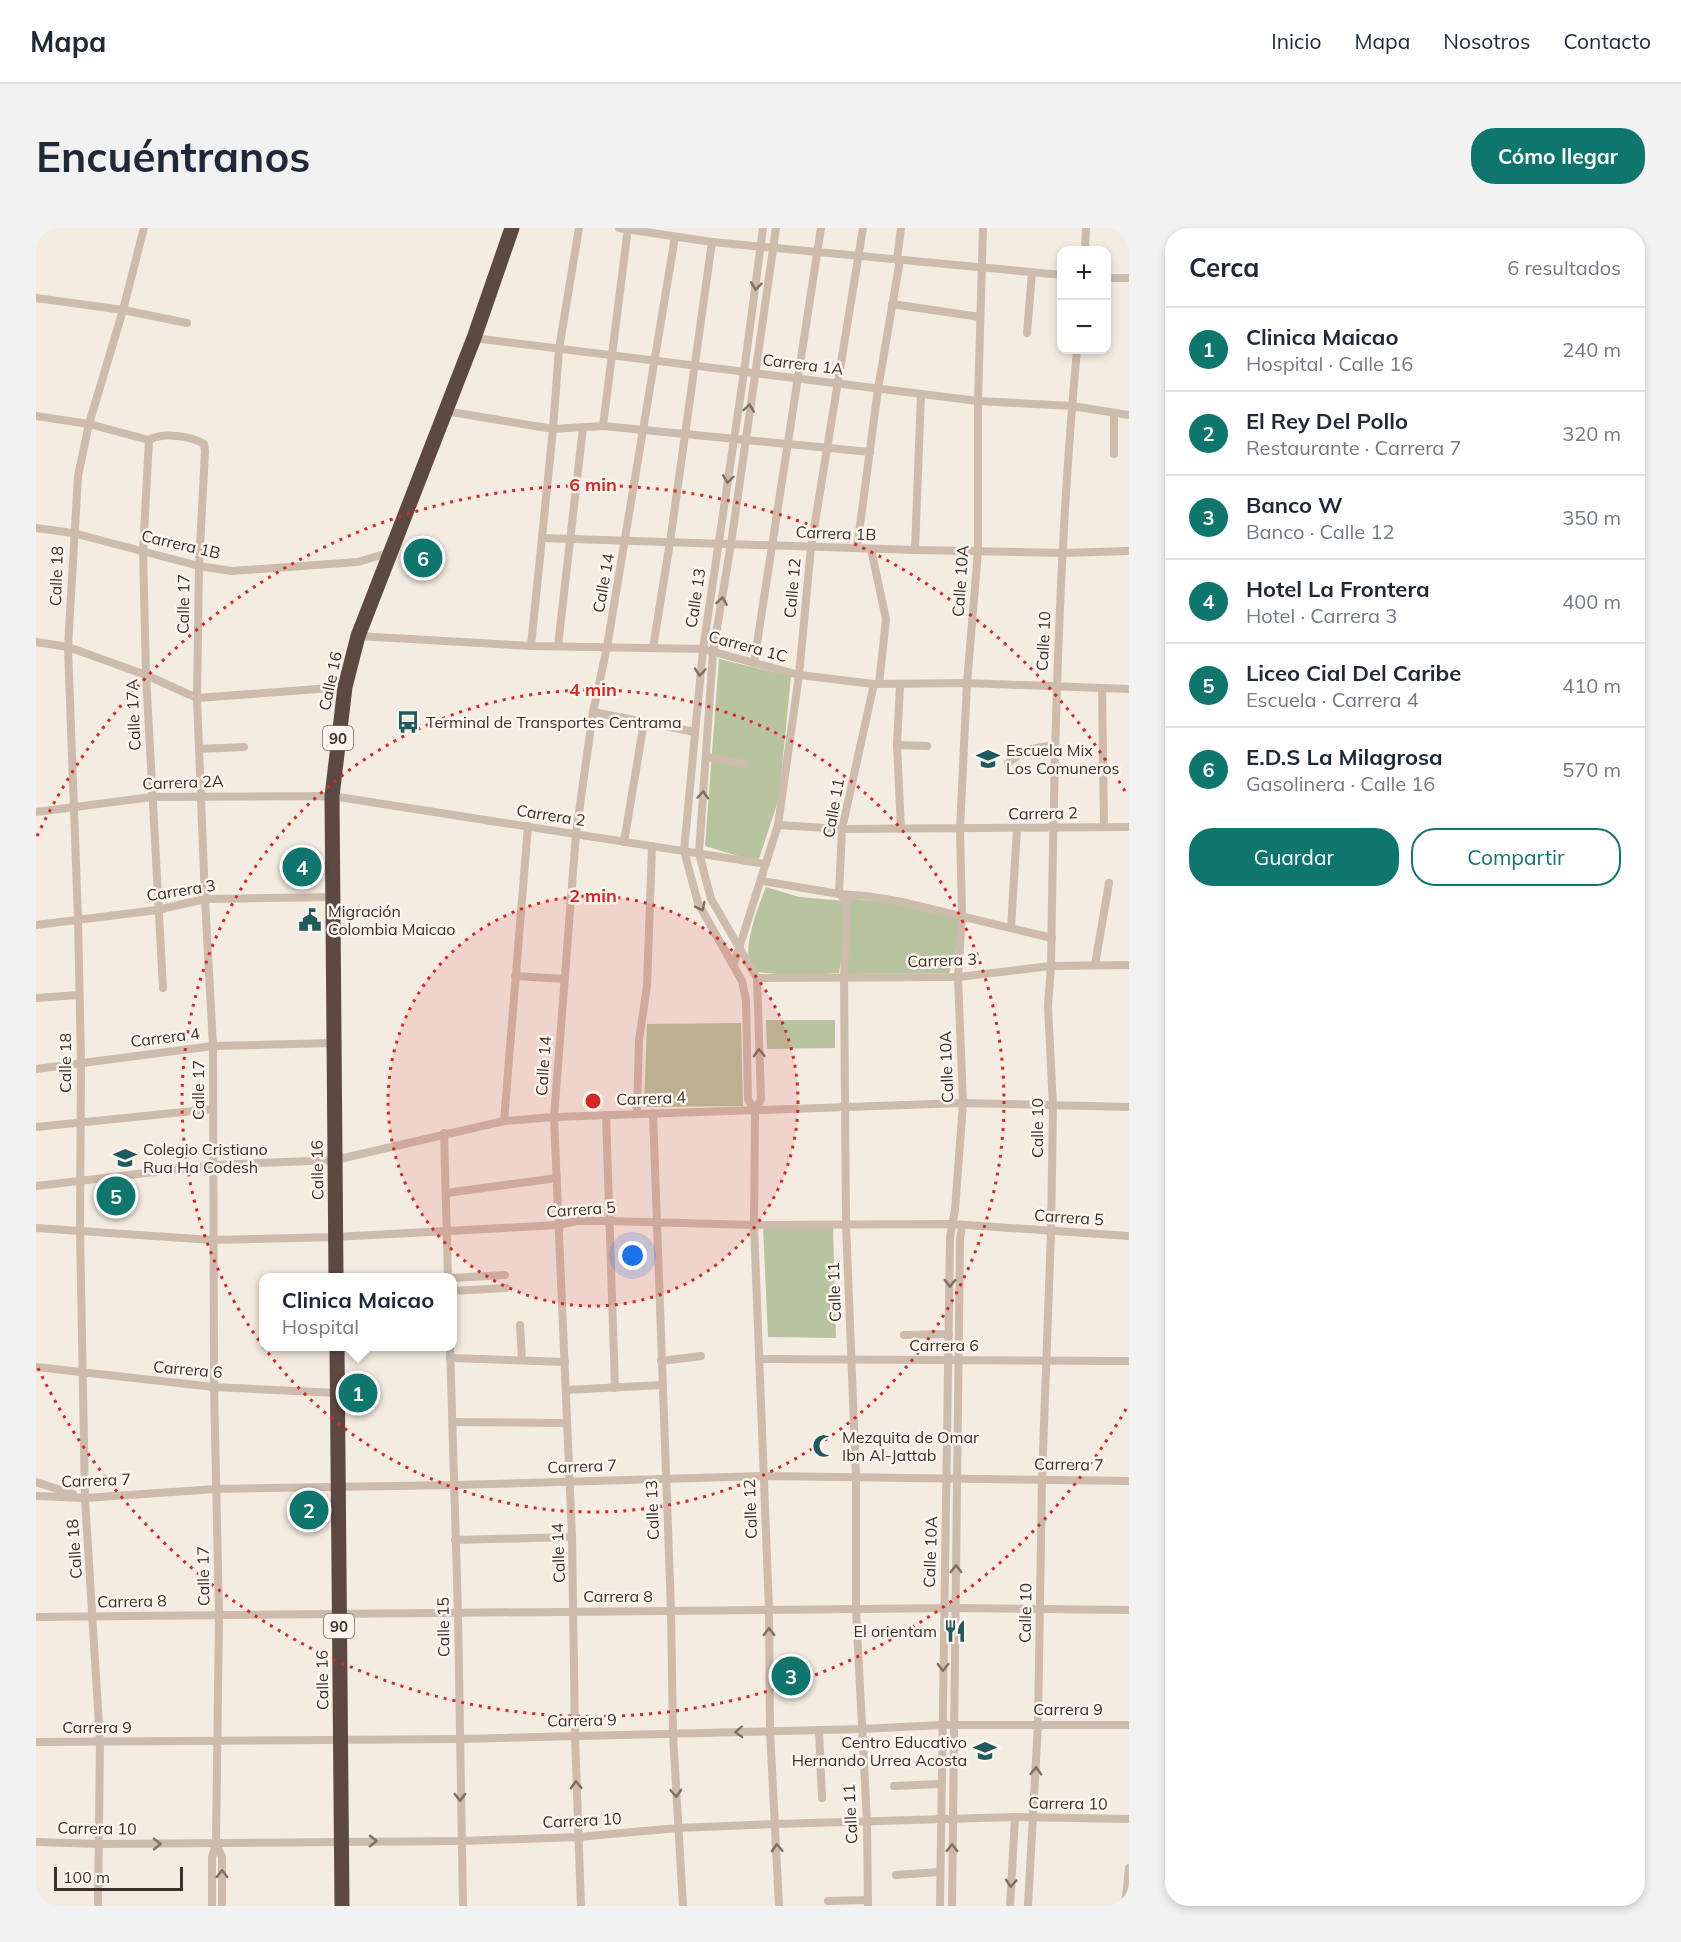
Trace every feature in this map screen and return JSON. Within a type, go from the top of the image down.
[{"type":"highway","name":"Calle 16","points":[[336,1273],[332,796],[345,687],[358,636],[474,338],[512,228]]},
{"type":"highway","name":"Calle 16","points":[[336,1351],[342,1906]]},
{"type":"street","name":"Calle 18","points":[[98,1906],[100,1742],[85,1498],[80,1230],[81,1062],[75,807],[68,647],[78,476],[89,424],[123,310],[144,228]]},
{"type":"street","points":[[531,646],[559,349],[579,228]]},
{"type":"street","points":[[603,426],[625,228],[712,242],[1057,275]]},
{"type":"street","name":"Calle 13","points":[[741,948],[711,899],[699,853],[713,652],[745,440],[763,228]]},
{"type":"street","name":"Calle 13","points":[[734,964],[698,903],[684,851],[702,649],[734,440],[776,228]]},
{"type":"street","points":[[754,663],[821,228]]},
{"type":"street","name":"Calle 12","points":[[755,1111],[748,1099],[746,1000],[742,981],[734,964],[741,948],[778,825],[800,675],[811,547],[863,228]]},
{"type":"street","points":[[857,548],[901,228]]},
{"type":"street","name":"Calle 10A","points":[[940,1906],[948,1360],[952,1224],[963,1103],[958,977],[962,915],[960,829],[967,683],[978,551],[978,401],[983,228]]},
{"type":"street","points":[[1085,246],[1086,228]]},
{"type":"street","name":"Calle 14","points":[[580,1906],[572,1538],[554,1117],[576,834],[593,712],[607,647],[675,237]]},
{"type":"street","points":[[653,648],[712,242]]},
{"type":"street","points":[[1027,333],[1032,273]]},
{"type":"street","points":[[1111,278],[1129,278]]},
{"type":"street","points":[[36,298],[123,310],[187,323]]},
{"type":"street","points":[[892,304],[980,317]]},
{"type":"street","name":"Carrera 1A","points":[[474,338],[978,401],[1072,406],[1129,415]]},
{"type":"street","name":"Calle 10","points":[[1028,1906],[1038,1724],[1042,1479],[1051,1232],[1053,1106],[1048,1006],[1052,938],[1056,686],[1077,354]]},
{"type":"street","points":[[915,550],[921,394]]},
{"type":"street","points":[[445,411],[553,429],[603,426],[870,452]]},
{"type":"street","points":[[1114,414],[1114,454]]},
{"type":"street","points":[[36,416],[89,424],[149,440]]},
{"type":"street","points":[[558,646],[582,427]]},
{"type":"street","name":"Calle 17","points":[[149,440],[163,435],[198,440],[204,444],[205,451],[199,566],[197,698],[213,1046],[214,1387],[219,1615],[216,1844],[212,1857],[212,1906]]},
{"type":"street","name":"Calle 17A","points":[[149,440],[142,551],[157,910],[163,988]]},
{"type":"street","name":"Carrera 1B","points":[[36,528],[73,533],[199,566],[232,571],[358,562],[391,552]]},
{"type":"street","name":"Carrera 1B","points":[[542,538],[1063,554],[1129,551]]},
{"type":"street","name":"Calle 11","points":[[868,1903],[867,1822],[856,1609],[856,1476],[846,1223],[844,977],[848,901],[839,894],[842,829],[876,684],[886,619],[871,549]]},
{"type":"street","name":"Carrera 1C","points":[[358,636],[531,646],[702,649],[800,675],[876,684],[967,683],[1129,689]]},
{"type":"street","points":[[36,642],[68,647],[146,675],[197,698],[345,687]]},
{"type":"street","points":[[900,685],[897,745],[901,829]]},
{"type":"street","points":[[1102,688],[1104,827]]},
{"type":"street","points":[[593,712],[695,732]]},
{"type":"street","points":[[624,842],[644,723]]},
{"type":"street","points":[[897,745],[927,746]]},
{"type":"street","points":[[1008,764],[1026,750],[1055,745]]},
{"type":"street","points":[[199,749],[243,747]]},
{"type":"street","points":[[706,757],[745,764]]},
{"type":"street","name":"Carrera 2A","points":[[36,812],[152,797],[332,796]]},
{"type":"street","name":"Carrera 2","points":[[332,796],[766,864]]},
{"type":"street","name":"Carrera 2","points":[[778,825],[842,829],[1129,827]]},
{"type":"street","points":[[504,1121],[528,826]]},
{"type":"street","points":[[1011,928],[1017,829]]},
{"type":"street","points":[[637,1113],[639,1040],[647,986],[652,846]]},
{"type":"street","points":[[762,881],[902,902],[1052,938]]},
{"type":"street","points":[[1095,965],[1109,883]]},
{"type":"street","name":"Carrera 3","points":[[36,925],[157,910],[205,899],[332,897]]},
{"type":"street","name":"Calle 12","points":[[741,948],[757,978],[761,1099],[755,1111],[754,1225],[769,1610],[770,1731],[779,1906]]},
{"type":"street","name":"Carrera 3","points":[[757,978],[958,977],[1051,966],[1129,965]]},
{"type":"street","points":[[515,976],[564,979]]},
{"type":"street","points":[[36,998],[79,995]]},
{"type":"street","name":"Carrera 4","points":[[36,1069],[213,1046],[334,1043]]},
{"type":"street","name":"Carrera 4","points":[[36,1186],[214,1165],[335,1160],[504,1121],[554,1117],[963,1103],[1129,1107]]},
{"type":"street","points":[[36,1127],[213,1108]]},
{"type":"street","name":"Calle 13","points":[[652,1113],[671,1611],[673,1734],[683,1906]]},
{"type":"street","points":[[606,1115],[615,1388]]},
{"type":"street","points":[[444,1133],[450,1273]]},
{"type":"street","points":[[446,1193],[557,1178]]},
{"type":"street","name":"Carrera 5","points":[[36,1228],[213,1240],[447,1233],[559,1225],[576,1221],[609,1221],[754,1225],[952,1224],[1129,1236]]},
{"type":"street","name":"Calle 10A","points":[[952,1906],[958,1360],[962,1225]]},
{"type":"street","points":[[457,1278],[505,1275]]},
{"type":"street","points":[[457,1291],[506,1288]]},
{"type":"street","points":[[520,1325],[522,1360]]},
{"type":"street","points":[[904,1335],[949,1334]]},
{"type":"street","name":"Calle 15","points":[[450,1351],[458,1613],[463,1906]]},
{"type":"street","points":[[661,1361],[701,1356]]},
{"type":"street","points":[[450,1358],[565,1362]]},
{"type":"street","name":"Carrera 6","points":[[759,1359],[1129,1360]]},
{"type":"street","name":"Carrera 6","points":[[36,1367],[82,1374],[214,1387],[337,1393]]},
{"type":"street","points":[[566,1390],[662,1385]]},
{"type":"street","points":[[453,1422],[567,1423]]},
{"type":"street","name":"Carrera 7","points":[[36,1496],[85,1498],[216,1489],[764,1476],[1129,1481]]},
{"type":"street","points":[[36,1482],[85,1498]]},
{"type":"street","points":[[456,1540],[572,1538]]},
{"type":"street","name":"Carrera 8","points":[[36,1617],[943,1608],[1129,1610]]},
{"type":"street","name":"Carrera 9","points":[[36,1742],[459,1739],[942,1725],[1129,1725]]},
{"type":"street","points":[[819,1730],[822,1798]]},
{"type":"street","points":[[894,1786],[941,1784]]},
{"type":"street","points":[[1010,1906],[1015,1817]]},
{"type":"street","name":"Carrera 10","points":[[36,1842],[216,1844],[461,1840],[578,1837],[678,1828],[953,1818],[1129,1819]]},
{"type":"street","name":"Calle 17","points":[[216,1844],[222,1857],[222,1906]]},
{"type":"street","points":[[1125,1906],[1129,1868]]},
{"type":"street","points":[[896,1875],[940,1872]]},
{"type":"street","points":[[828,1900],[868,1903]]},
{"type":"green space","points":[[719,659],[791,676],[779,798],[758,862],[705,846]]},
{"type":"green space","points":[[766,887],[799,897],[846,901],[843,951],[839,973],[796,976],[756,972],[749,959],[748,951],[753,923]]},
{"type":"green space","points":[[848,898],[899,904],[960,917],[955,957],[949,973],[846,974]]},
{"type":"green space","points":[[766,1020],[835,1020],[835,1048],[767,1049]]},
{"type":"green space","points":[[741,1023],[743,1106],[644,1107],[647,1024]]},
{"type":"green space","points":[[833,1224],[836,1338],[768,1337],[763,1226]]},
{"type":"place","name":"E.D.S La Milagrosa","points":[[423,558]]},
{"type":"place","name":"Terminal de Transportes Centrama","points":[[408,722]]},
{"type":"place","name":"Escuela Mix Los Comuneros","points":[[988,759]]},
{"type":"place","name":"Hotel La Frontera","points":[[302,867]]},
{"type":"place","name":"Migración Colombia Maicao","points":[[310,920]]},
{"type":"place","name":"Colegio Cristiano Rua Ha Codesh","points":[[125,1158]]},
{"type":"place","name":"Liceo Cial Del Caribe","points":[[116,1196]]},
{"type":"place","name":"Clinica Maicao","points":[[358,1393]]},
{"type":"place","name":"Mezquita de Omar Ibn Al-Jattab","points":[[824,1446]]},
{"type":"place","name":"El Rey Del Pollo","points":[[309,1510]]},
{"type":"place","name":"El orientam","points":[[955,1631]]},
{"type":"place","name":"Banco W","points":[[791,1676]]},
{"type":"place","name":"Centro Educativo Hernando Urrea Acosta","points":[[985,1751]]}]
